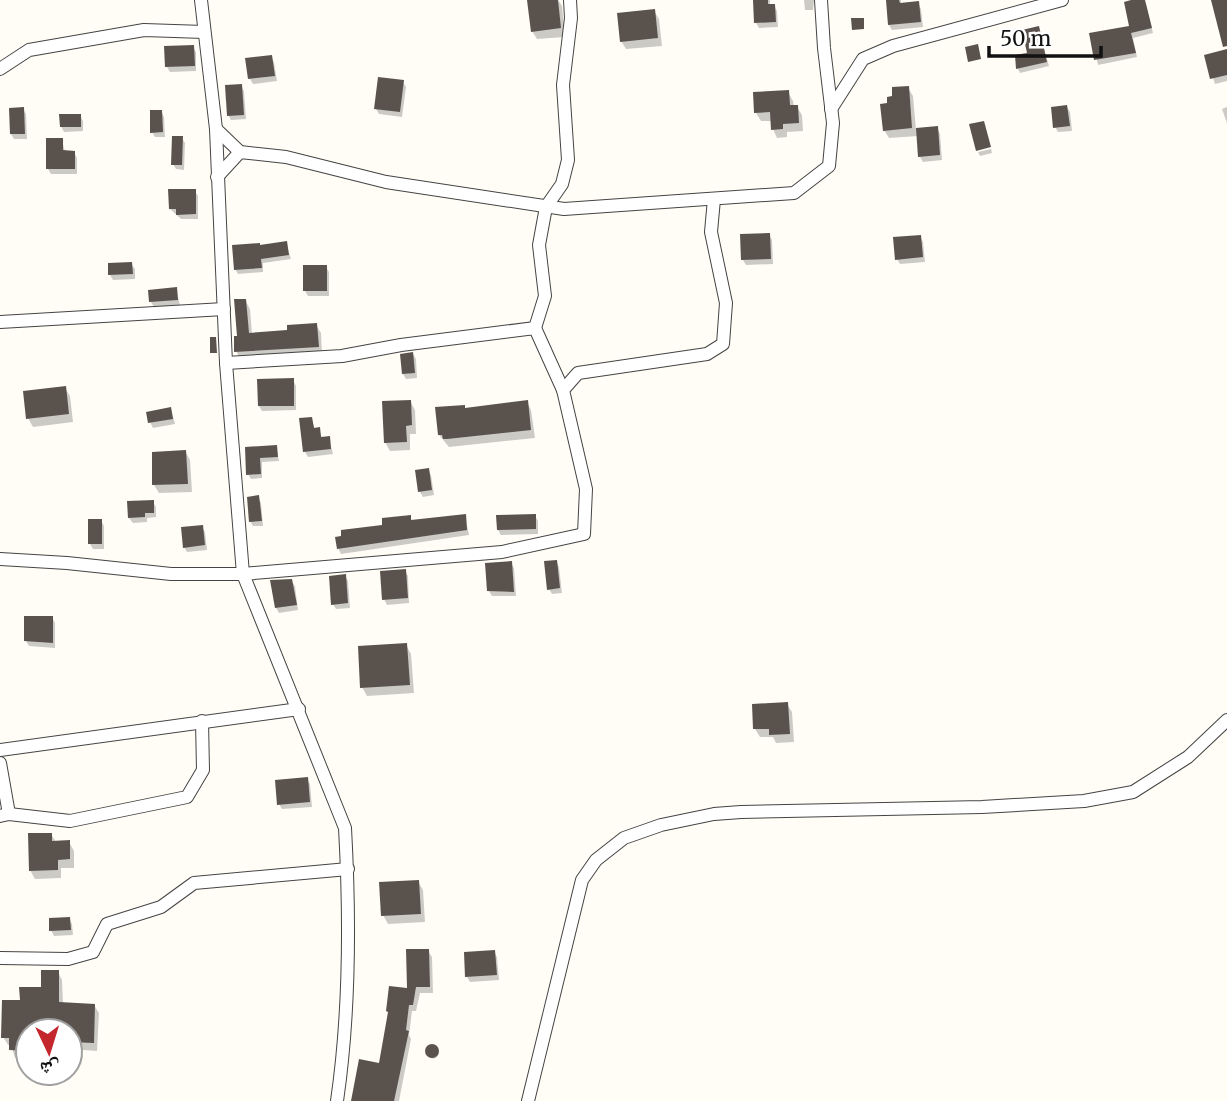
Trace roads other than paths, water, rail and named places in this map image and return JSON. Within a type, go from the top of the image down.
[{"type":"street","points":[[201,0],[216,129],[226,363],[243,574],[345,828],[348,869],[345,1044],[337,1101]]},
{"type":"street","points":[[0,559],[67,562],[171,574],[243,574],[502,552],[584,534],[586,489],[563,390],[535,328],[545,296],[539,245],[546,207],[562,184],[568,160],[563,85],[571,18],[570,0]]},
{"type":"street","points":[[216,129],[240,152],[286,157],[386,182],[564,209],[794,193],[829,166],[833,122],[821,0]]},
{"type":"street","points":[[831,109],[863,59],[893,46],[1062,0]]},
{"type":"street","points":[[0,69],[29,50],[144,30],[204,32]]},
{"type":"street","points":[[217,177],[240,152]]},
{"type":"street","points":[[563,390],[578,373],[706,354],[723,344],[726,303],[711,232],[714,199]]},
{"type":"street","points":[[0,322],[224,309]]},
{"type":"street","points":[[226,363],[342,356],[401,345],[535,328]]},
{"type":"street","points":[[0,750],[299,709]]},
{"type":"street","points":[[528,1101],[582,880],[596,860],[624,838],[687,819],[741,812],[982,807],[1084,801],[1133,792],[1188,757],[1227,720]]},
{"type":"street","points":[[0,763],[4,815],[70,821],[187,797],[203,770],[202,721]]},
{"type":"street","points":[[0,958],[68,959],[93,952],[107,924],[161,907],[194,883],[348,869]]}]
